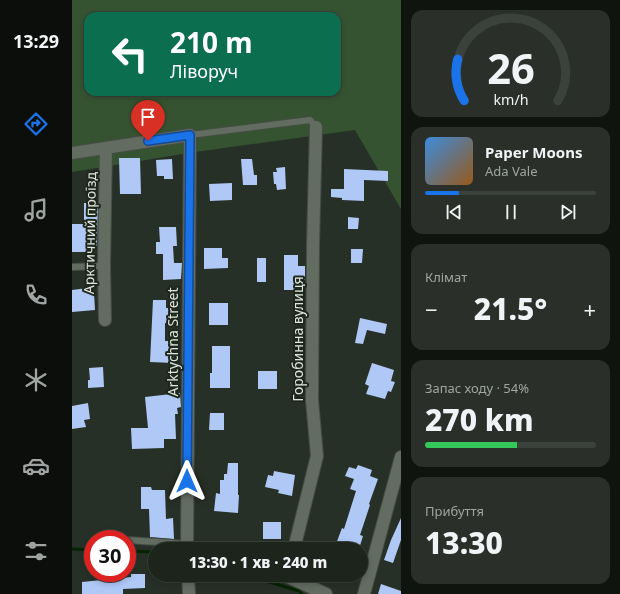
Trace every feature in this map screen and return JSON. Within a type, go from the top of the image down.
[{"type":"street","name":"Горобинна вулиця","points":[[296,542],[318,456],[312,400],[313,245],[316,127]]},
{"type":"street","points":[[72,153],[190,135]]},
{"type":"street","name":"Arktychna Street","points":[[187,542],[190,135]]},
{"type":"street","name":"Арктичний проїзд","points":[[105,320],[104,266],[106,148]]},
{"type":"street","points":[[364,594],[401,457]]},
{"type":"street","points":[[188,582],[189,594]]},
{"type":"street","points":[[301,582],[326,594]]},
{"type":"lane","points":[[190,135],[310,120],[316,127]]},
{"type":"lane","points":[[72,267],[104,266]]},
{"type":"lane","points":[[136,541],[148,542]]},
{"type":"green space","points":[[72,0],[401,0],[401,209],[355,130],[195,152],[72,172]]},
{"type":"building","points":[[119,158],[140,158],[141,194],[120,194]]},
{"type":"building","points":[[172,159],[173,179],[164,179],[164,176],[157,176],[156,160]]},
{"type":"building","points":[[241,159],[252,159],[254,175],[257,175],[257,185],[243,185]]},
{"type":"building","points":[[285,167],[286,189],[277,190],[276,184],[274,184],[273,172],[277,172],[276,168]]},
{"type":"building","points":[[344,169],[388,171],[388,181],[364,180],[364,201],[342,200],[342,198],[331,197],[331,189],[344,189]]},
{"type":"building","points":[[232,183],[232,200],[210,201],[209,184]]},
{"type":"building","points":[[84,203],[98,203],[97,246],[87,246],[87,252],[72,252],[72,224],[84,224]]},
{"type":"building","points":[[348,217],[359,218],[358,229],[348,229]]},
{"type":"building","points":[[159,227],[176,227],[177,246],[173,246],[174,263],[182,263],[181,279],[163,280],[163,254],[156,254],[156,242],[160,242]]},
{"type":"building","points":[[204,248],[222,248],[222,258],[228,258],[228,268],[204,269]]},
{"type":"building","points":[[351,249],[363,249],[362,263],[351,263]]},
{"type":"building","points":[[284,255],[298,255],[298,266],[305,266],[305,280],[298,280],[299,290],[284,290]]},
{"type":"building","points":[[257,258],[266,258],[266,282],[257,282]]},
{"type":"building","points":[[88,288],[88,293],[94,293],[95,310],[72,312],[72,290]]},
{"type":"building","points":[[153,300],[166,300],[166,308],[174,308],[174,323],[165,323],[165,341],[174,341],[173,363],[150,362]]},
{"type":"building","points":[[209,303],[228,303],[228,325],[209,325]]},
{"type":"building","points":[[360,318],[387,324],[385,334],[367,330],[363,344],[355,343]]},
{"type":"building","points":[[212,346],[230,346],[230,388],[210,388],[210,373],[212,373]]},
{"type":"building","points":[[372,363],[394,370],[391,381],[395,382],[391,392],[388,391],[385,399],[366,394],[369,386],[365,384]]},
{"type":"building","points":[[103,367],[104,387],[88,388],[88,380],[90,380],[89,368]]},
{"type":"building","points":[[258,371],[277,371],[277,389],[258,389]]},
{"type":"building","points":[[180,393],[181,407],[177,408],[178,414],[175,414],[176,439],[164,439],[164,448],[132,449],[131,428],[148,428],[145,397]]},
{"type":"building","points":[[88,403],[90,419],[84,420],[86,427],[72,429],[72,406]]},
{"type":"building","points":[[210,413],[224,413],[224,430],[209,430]]},
{"type":"building","points":[[228,463],[238,463],[238,513],[214,511],[216,493],[220,494],[220,480],[224,480],[224,474],[227,474]]},
{"type":"building","points":[[358,465],[372,470],[370,476],[378,479],[360,535],[363,536],[361,542],[337,542],[342,528],[344,529],[356,491],[350,489],[354,479],[345,476],[349,467],[356,469]]},
{"type":"building","points":[[274,471],[295,475],[292,496],[278,493],[279,490],[265,487],[268,475],[273,476]]},
{"type":"building","points":[[141,487],[151,487],[152,490],[165,490],[166,519],[173,518],[174,539],[150,537],[149,509],[141,509]]},
{"type":"building","points":[[401,518],[401,540],[393,563],[384,560]]},
{"type":"building","points":[[263,522],[281,522],[281,539],[263,539]]},
{"type":"building","points":[[136,574],[145,574],[145,588],[123,589],[123,594],[82,594],[82,582],[136,582]]},
{"type":"building","points":[[381,584],[401,591],[401,594],[378,594]]},
{"type":"waterway","points":[[72,549],[84,550]]},
{"type":"waterway","points":[[136,551],[148,552]]},
{"type":"waterway","points":[[269,582],[299,591],[302,594]]},
{"type":"route","points":[[148,141],[190,135],[187,481]]}]
